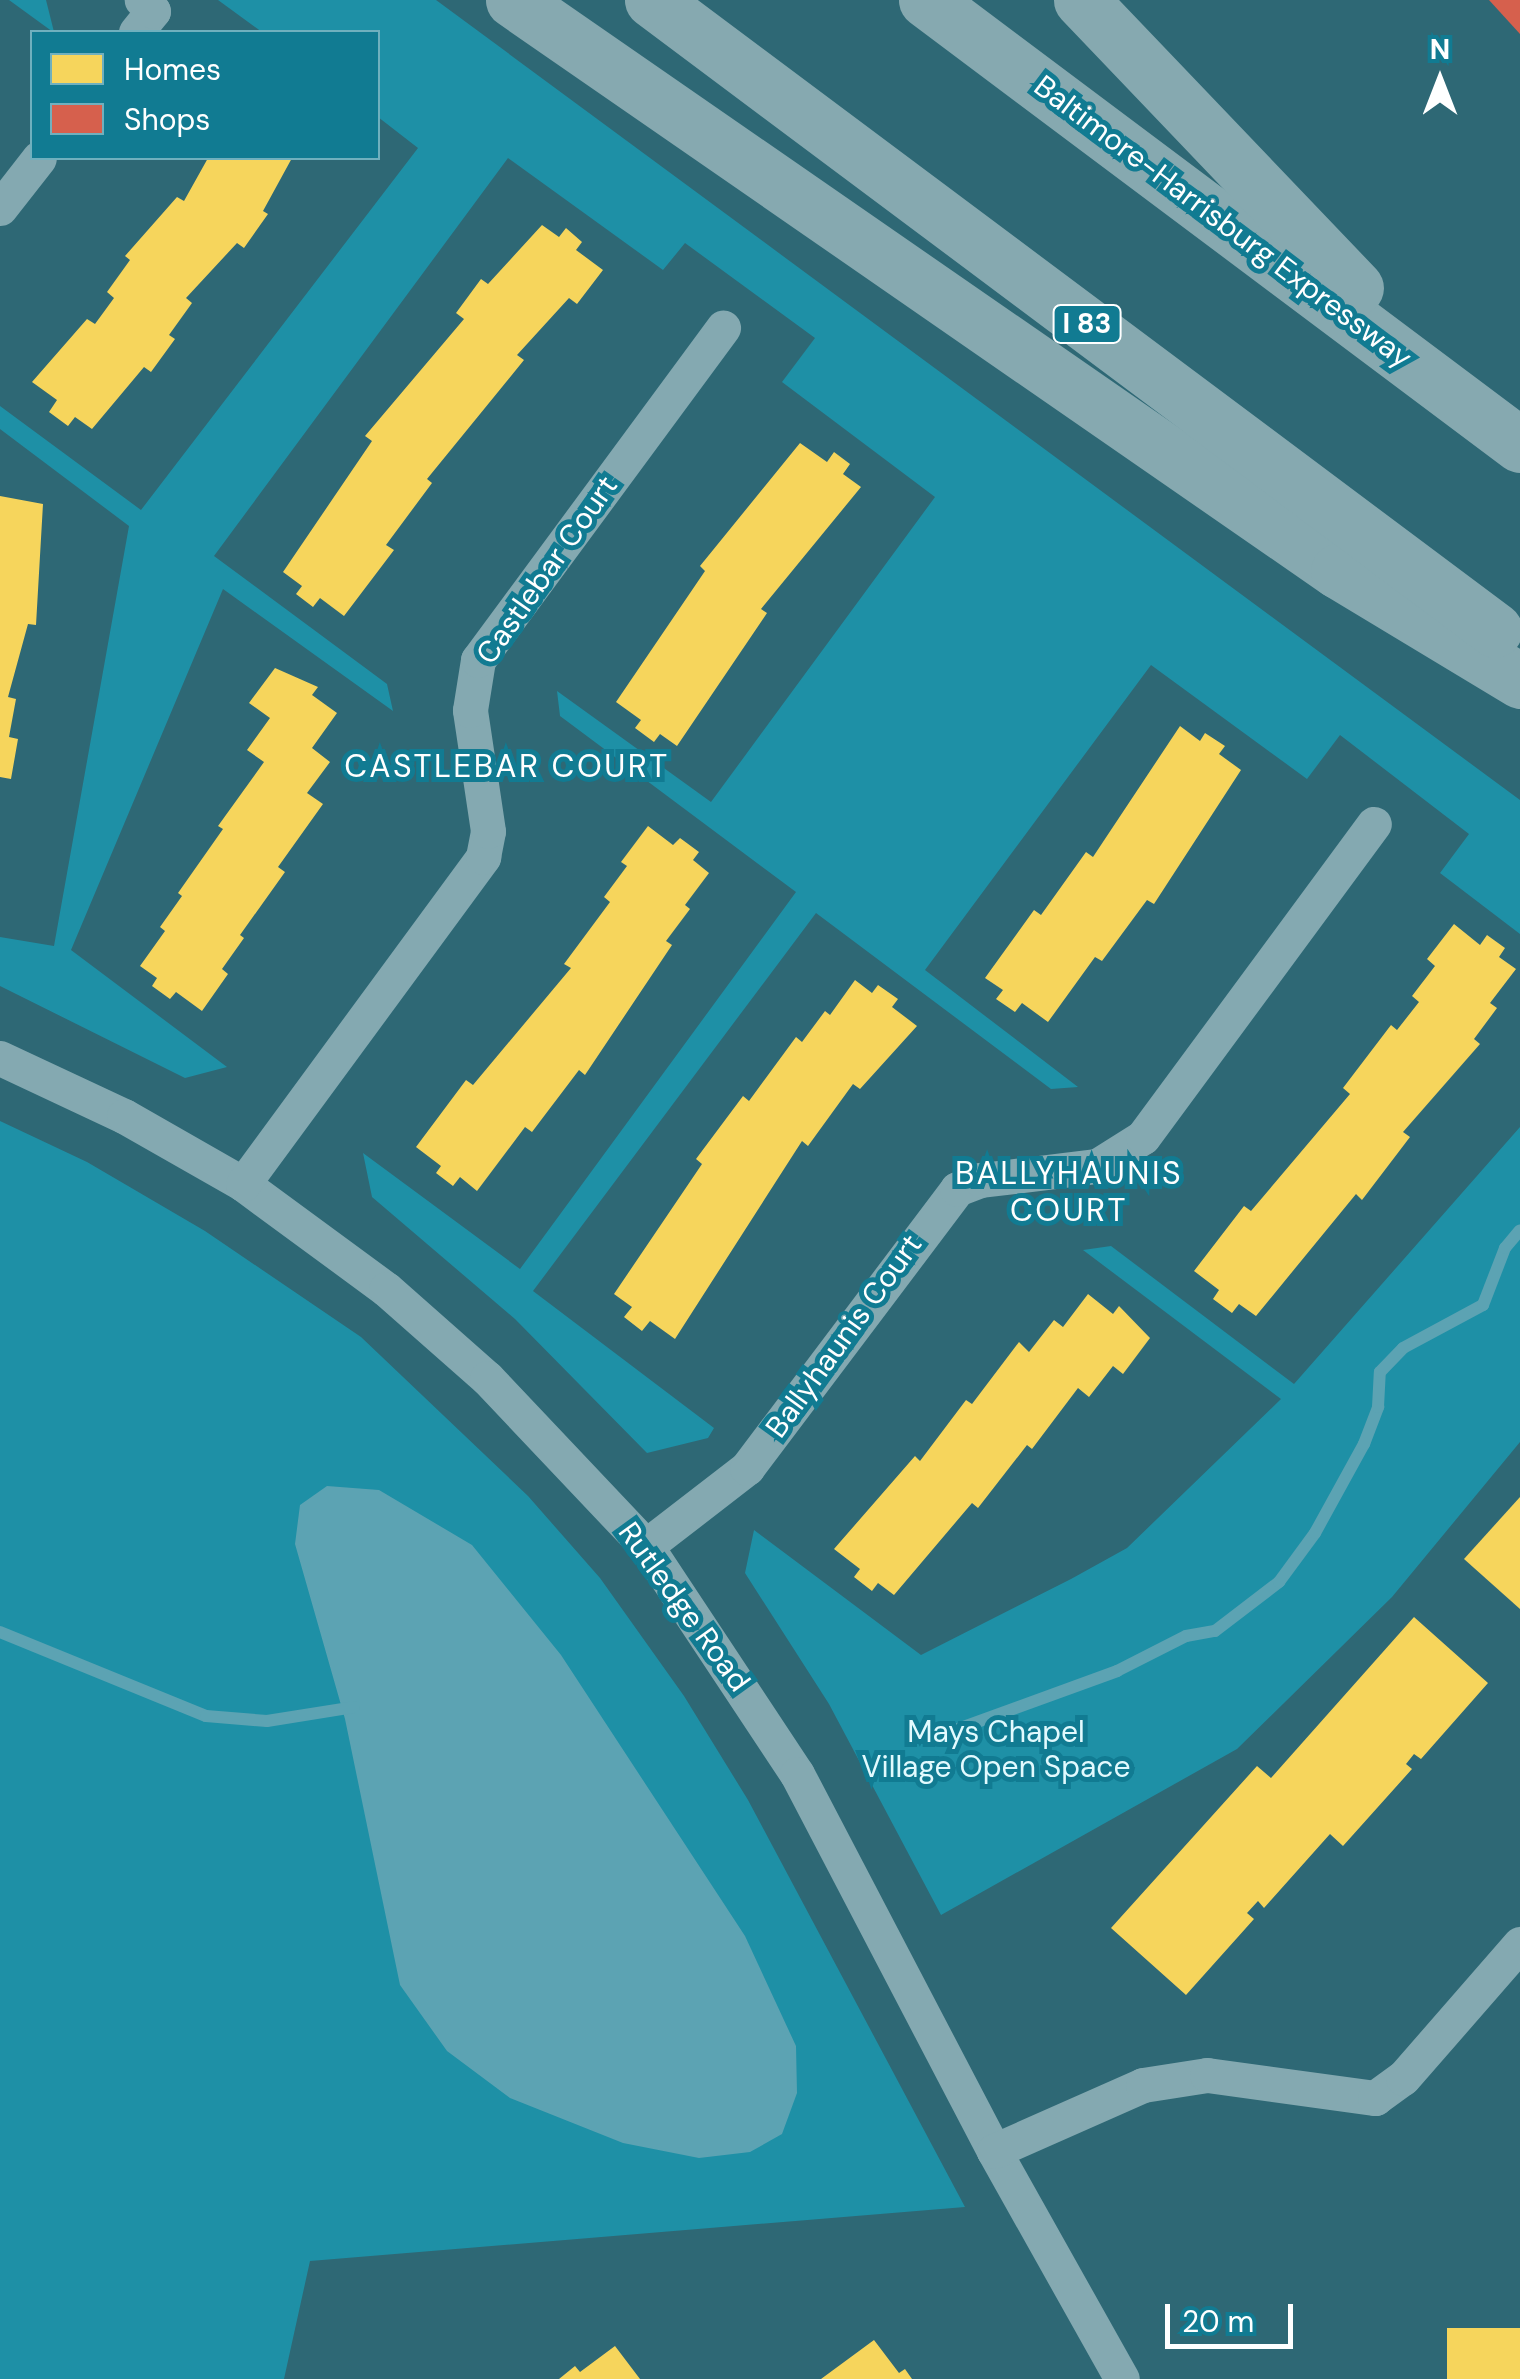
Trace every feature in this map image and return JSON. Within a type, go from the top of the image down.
[{"type":"highway","points":[[513,0],[1338,570],[1520,681]]},
{"type":"highway","name":"I 83","points":[[652,0],[1520,649]]},
{"type":"highway","name":"Baltimore-Harrisburg Expressway","points":[[926,0],[1500,430]]},
{"type":"highway","points":[[1081,0],[1500,430]]},
{"type":"street","points":[[138,30],[153,11],[142,0]]},
{"type":"street","points":[[0,208],[37,160]]},
{"type":"street","name":"Castlebar Court","points":[[243,1184],[483,858],[488,831],[470,710],[478,660],[722,328]]},
{"type":"street","name":"Ballyhaunis Court","points":[[646,1546],[747,1468],[957,1189],[982,1180],[1097,1166],[1143,1136],[1374,824]]},
{"type":"street","name":"Rutledge Road","points":[[0,1058],[124,1116],[243,1184],[386,1289],[487,1378],[646,1546],[797,1774],[994,2151],[1122,2379]]},
{"type":"street","points":[[994,2151],[1143,2085],[1207,2075],[1375,2098],[1403,2078],[1520,1944]]},
{"type":"green space","points":[[9,0],[46,0],[54,30]]},
{"type":"green space","points":[[218,0],[436,0],[1520,800],[1520,934],[1440,873],[1469,834],[1340,735],[1307,779],[1151,665],[925,970],[1078,1087],[1051,1089],[816,913],[533,1291],[714,1428],[708,1438],[647,1453],[515,1319],[372,1197],[363,1153],[520,1269],[796,892],[560,716],[557,691],[711,802],[935,497],[782,382],[815,338],[685,243],[663,270],[508,158],[214,556],[387,684],[393,711],[223,589],[71,950],[227,1067],[185,1078],[0,986],[0,937],[54,946],[129,526],[0,429],[0,406],[141,510],[418,148],[380,119],[380,30],[259,30]]},
{"type":"green space","points":[[0,1121],[87,1162],[205,1231],[361,1337],[528,1496],[600,1578],[684,1696],[748,1800],[965,2207],[310,2261],[284,2379],[0,2379]]},
{"type":"green space","name":"Mays Chapel Village Open Space","points":[[1520,1127],[1520,1442],[1392,1597],[1237,1749],[941,1915],[829,1704],[745,1573],[754,1530],[921,1655],[1071,1579],[1127,1548],[1281,1399],[1083,1250],[1111,1246],[1294,1384]]},
{"type":"shaded area","points":[[327,1486],[379,1490],[472,1545],[561,1655],[745,1936],[796,2046],[797,2093],[782,2134],[750,2152],[699,2158],[623,2143],[510,2098],[447,2051],[400,1985],[345,1719],[295,1544],[300,1505]]},
{"type":"building: Homes","points":[[207,160],[291,160],[263,211],[268,214],[244,248],[237,243],[186,298],[192,303],[169,335],[175,339],[151,372],[144,367],[92,429],[75,417],[68,426],[49,412],[57,400],[32,382],[87,319],[95,324],[114,298],[107,292],[130,260],[125,256],[177,197],[184,201]]},
{"type":"building: Homes","points":[[542,225],[559,237],[566,228],[582,242],[576,250],[603,270],[577,304],[569,298],[517,355],[524,360],[427,479],[432,483],[386,545],[394,550],[344,616],[320,598],[313,607],[296,594],[302,586],[283,572],[372,441],[365,436],[464,319],[456,313],[481,279],[488,284]]},
{"type":"building: Homes","points":[[800,443],[827,462],[834,452],[850,464],[843,474],[861,487],[761,609],[767,613],[677,746],[660,734],[654,742],[635,728],[641,720],[616,702],[705,571],[700,566]]},
{"type":"building: Homes","points":[[0,496],[43,504],[36,625],[28,624],[8,697],[16,699],[9,737],[18,739],[11,779],[0,777]]},
{"type":"building: Homes","points":[[275,668],[318,687],[312,695],[337,713],[312,748],[330,762],[307,793],[323,804],[278,867],[285,872],[240,935],[244,938],[222,969],[228,974],[202,1011],[176,992],[170,999],[152,986],[157,978],[140,966],[165,931],[160,927],[182,896],[178,893],[223,829],[218,826],[264,762],[247,750],[270,718],[249,703]]},
{"type":"building: Homes","points":[[1180,726],[1200,741],[1205,733],[1225,746],[1219,754],[1241,770],[1154,904],[1147,900],[1102,961],[1095,957],[1048,1022],[1022,1003],[1015,1012],[996,999],[1003,990],[985,978],[1034,910],[1041,915],[1086,852],[1093,857]]},
{"type":"building: Homes","points":[[648,826],[673,845],[680,838],[699,852],[693,860],[709,873],[685,905],[690,909],[666,941],[672,945],[585,1075],[579,1070],[532,1132],[525,1127],[477,1191],[460,1177],[453,1186],[436,1173],[441,1166],[416,1147],[466,1080],[473,1085],[571,968],[564,964],[610,902],[604,897],[627,866],[621,862]]},
{"type":"building: Homes","points":[[1454,924],[1480,945],[1487,935],[1505,948],[1499,957],[1516,969],[1490,1003],[1497,1008],[1474,1039],[1480,1044],[1403,1132],[1410,1137],[1362,1200],[1356,1194],[1256,1316],[1239,1304],[1232,1313],[1213,1299],[1219,1290],[1194,1271],[1244,1206],[1251,1211],[1350,1094],[1343,1088],[1391,1025],[1397,1030],[1419,1002],[1412,996],[1435,966],[1427,959]]},
{"type":"building: Homes","points":[[855,980],[872,993],[878,985],[898,999],[892,1007],[917,1026],[860,1089],[853,1084],[808,1146],[802,1141],[675,1339],[650,1321],[642,1331],[624,1317],[632,1307],[614,1294],[702,1164],[696,1159],[743,1096],[749,1101],[796,1037],[802,1042],[825,1011],[830,1015]]},
{"type":"building: Homes","points":[[1088,1294],[1113,1314],[1119,1306],[1150,1338],[1123,1374],[1113,1366],[1089,1397],[1078,1388],[1032,1449],[1027,1445],[978,1508],[972,1503],[894,1595],[878,1583],[872,1591],[854,1577],[860,1569],[834,1549],[915,1456],[920,1461],[966,1400],[972,1404],[1019,1342],[1029,1352],[1054,1320],[1063,1327]]},
{"type":"building: Homes","points":[[1520,1497],[1520,1609],[1464,1559]]},
{"type":"building: Homes","points":[[1414,1617],[1488,1683],[1421,1759],[1414,1754],[1406,1764],[1412,1769],[1343,1846],[1330,1834],[1264,1908],[1258,1901],[1247,1913],[1254,1919],[1186,1995],[1111,1928],[1257,1766],[1271,1778]]},
{"type":"building: Homes","points":[[1447,2328],[1520,2328],[1520,2379],[1447,2379]]},
{"type":"building: Homes","points":[[874,2340],[899,2373],[905,2369],[912,2379],[821,2379]]},
{"type":"building: Homes","points":[[615,2346],[640,2379],[559,2379],[575,2366],[580,2372]]},
{"type":"building: Shops","points":[[1489,0],[1520,0],[1520,34]]},
{"type":"waterway","points":[[936,1737],[1117,1671],[1186,1636],[1215,1631],[1279,1582],[1315,1533],[1364,1444],[1378,1407],[1380,1372],[1403,1348],[1483,1305],[1505,1248],[1520,1230]]},
{"type":"waterway","points":[[0,1632],[206,1716],[267,1721],[354,1707]]},
{"type":"district","name":"CASTLEBAR COURT","points":[[507,766]]},
{"type":"district","name":"BALLYHAUNIS COURT","points":[[1069,1192]]}]
